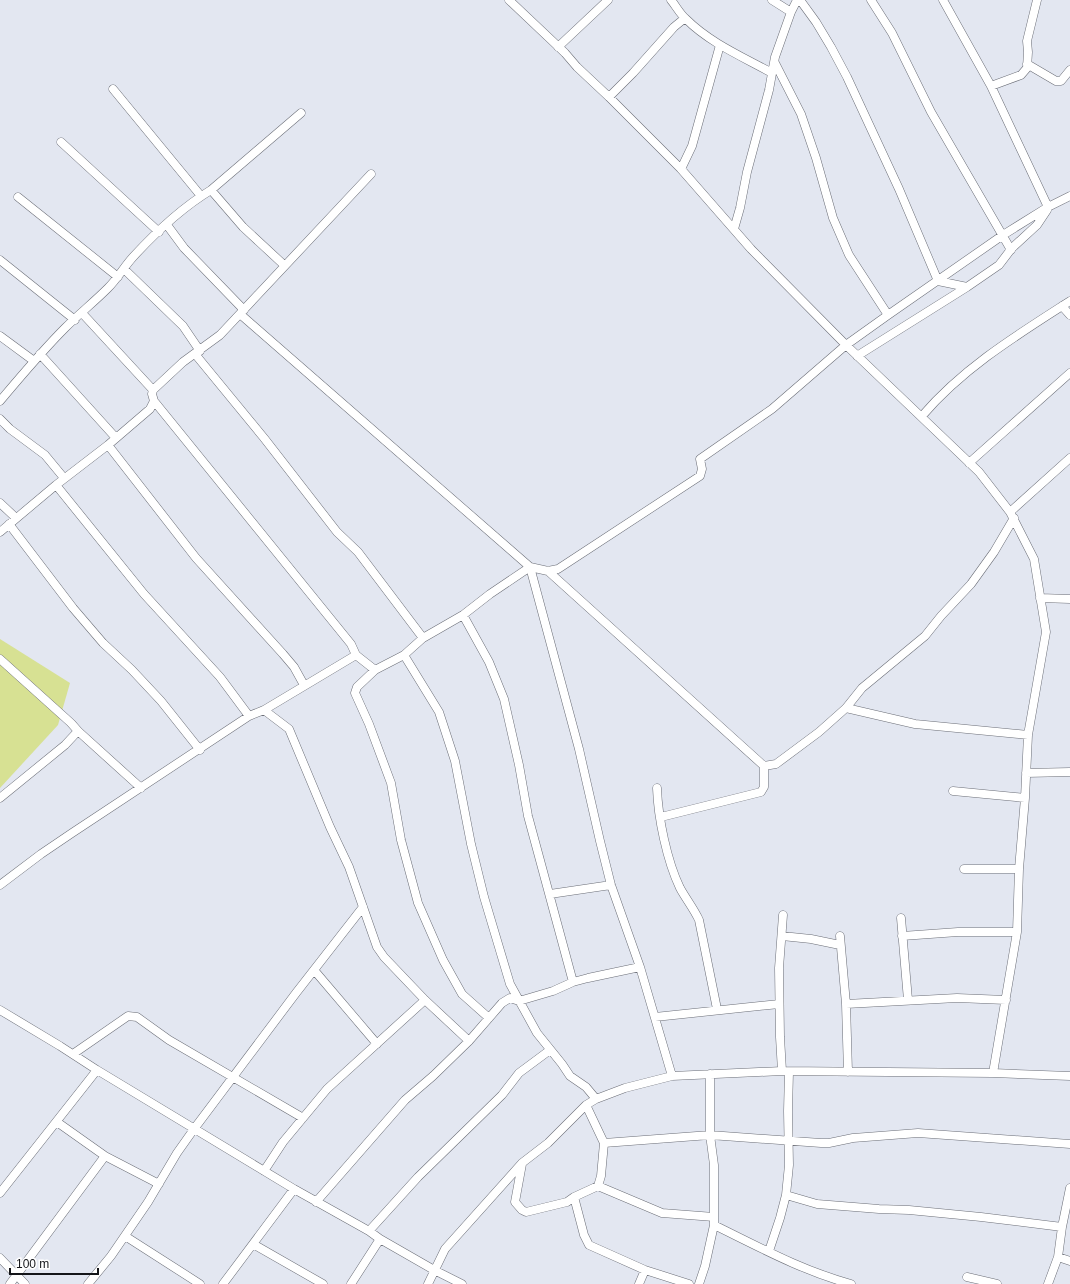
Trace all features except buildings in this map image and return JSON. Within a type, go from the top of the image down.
[{"type":"street","points":[[509,0],[681,169],[751,249],[846,345],[979,472],[1012,515],[1034,559],[1046,632],[1028,735],[1025,798],[1019,869],[1017,932],[993,1073]]},
{"type":"street","points":[[558,47],[608,0]]},
{"type":"street","points":[[671,0],[685,18],[720,45],[772,73]]},
{"type":"street","points":[[772,0],[791,12]]},
{"type":"street","points":[[734,229],[776,57],[796,0]]},
{"type":"street","points":[[800,0],[816,22],[831,47],[846,77],[899,189],[938,281]]},
{"type":"street","points":[[871,0],[892,33],[931,112],[1011,250]]},
{"type":"street","points":[[943,0],[965,36],[991,86],[1048,207]]},
{"type":"street","points":[[991,86],[1021,75],[1027,68],[1027,41],[1037,0]]},
{"type":"street","points":[[609,97],[633,73],[674,27],[685,18]]},
{"type":"street","points":[[681,169],[692,146],[720,45]]},
{"type":"street","points":[[775,63],[801,114],[816,158],[833,218],[849,255],[888,315]]},
{"type":"street","points":[[1027,64],[1056,81],[1061,80],[1070,70]]},
{"type":"street","points":[[112,89],[201,196]]},
{"type":"street","points":[[0,401],[40,354],[107,289],[132,258],[166,225],[201,196],[211,190],[301,114]]},
{"type":"street","points":[[61,142],[159,232]]},
{"type":"street","points":[[370,174],[220,335],[168,375],[153,390],[152,394],[154,401],[352,644],[356,655],[375,670]]},
{"type":"street","points":[[211,190],[243,227],[284,265]]},
{"type":"street","points":[[548,572],[558,569],[700,476],[702,469],[700,459],[772,409],[846,345],[1003,236],[1048,207],[1070,196]]},
{"type":"street","points":[[18,197],[118,277]]},
{"type":"street","points":[[857,356],[999,265],[1011,250],[1037,226],[1048,207]]},
{"type":"street","points":[[166,225],[184,248],[242,312],[530,567],[548,572],[764,766],[764,787],[761,792],[660,817]]},
{"type":"street","points":[[0,260],[74,320]]},
{"type":"street","points":[[124,269],[183,326],[197,353],[337,532],[358,552],[423,638]]},
{"type":"street","points":[[938,281],[967,286]]},
{"type":"street","points":[[922,416],[937,398],[974,365],[1070,301]]},
{"type":"street","points":[[1062,306],[1070,315]]},
{"type":"street","points":[[82,313],[153,390]]},
{"type":"street","points":[[0,336],[34,361]]},
{"type":"street","points":[[40,354],[116,438]]},
{"type":"street","points":[[969,463],[1070,373]]},
{"type":"street","points":[[0,532],[64,478],[108,445],[150,409],[154,401]]},
{"type":"street","points":[[0,420],[45,455],[64,478]]},
{"type":"street","points":[[108,445],[196,558],[283,654],[294,667],[304,684]]},
{"type":"street","points":[[764,766],[776,764],[819,732],[846,708],[862,688],[925,636],[941,616],[971,584],[994,552],[1012,515],[1070,458]]},
{"type":"street","points":[[56,485],[144,594],[220,678],[250,716]]},
{"type":"street","points":[[0,503],[16,518]]},
{"type":"street","points":[[9,524],[73,608],[103,643],[132,670],[161,701],[200,750]]},
{"type":"street","points":[[488,1018],[462,994],[443,960],[418,903],[400,840],[391,784],[369,724],[355,693],[357,688],[375,670],[404,655],[423,638],[463,615],[490,594],[530,567]]},
{"type":"street","points":[[530,567],[579,749],[611,885],[640,967],[672,1076]]},
{"type":"street","points":[[1040,598],[1070,599]]},
{"type":"street","points":[[463,615],[489,662],[504,699],[519,765],[528,816],[573,982]]},
{"type":"street","points":[[0,885],[41,854],[250,716],[264,710],[304,684],[356,655]]},
{"type":"street","points":[[404,655],[439,712],[455,762],[471,844],[484,897],[510,984],[537,1033],[547,1044],[570,1076],[586,1087],[596,1099]]},
{"type":"street","points":[[0,660],[141,788]]},
{"type":"street","points":[[846,708],[915,724],[1028,735]]},
{"type":"street","points":[[264,710],[289,729],[330,827],[349,867],[377,947],[384,957],[425,1000],[469,1041]]},
{"type":"street","points":[[0,798],[65,745],[78,731]]},
{"type":"street","points":[[1026,773],[1070,772]]},
{"type":"street","points":[[657,788],[660,817],[672,868],[680,887],[699,920],[717,1010]]},
{"type":"street","points":[[953,791],[1025,798]]},
{"type":"street","points":[[964,868],[1019,869]]},
{"type":"street","points":[[550,894],[611,885]]},
{"type":"street","points":[[88,1284],[125,1236],[159,1184],[177,1153],[194,1129],[363,907]]},
{"type":"street","points":[[769,1251],[786,1195],[789,1165],[786,1072],[779,1004],[779,968],[784,915]]},
{"type":"street","points":[[901,918],[908,1000]]},
{"type":"street","points":[[902,936],[958,932],[1017,932]]},
{"type":"street","points":[[782,936],[811,939],[840,945]]},
{"type":"street","points":[[840,936],[846,1004],[848,1072]]},
{"type":"street","points":[[316,1202],[405,1100],[433,1076],[469,1041],[502,1003],[510,998],[519,1001],[554,991],[573,982],[640,967]]},
{"type":"street","points":[[314,970],[377,1044]]},
{"type":"street","points":[[846,1004],[957,998],[1006,1000]]},
{"type":"street","points":[[264,1171],[283,1142],[327,1089],[425,1000]]},
{"type":"street","points":[[655,1017],[779,1004]]},
{"type":"street","points":[[0,1010],[294,1189],[369,1231],[380,1239],[434,1270],[462,1284]]},
{"type":"street","points":[[73,1054],[128,1016],[137,1017],[169,1040],[303,1118]]},
{"type":"street","points":[[369,1231],[418,1177],[502,1095],[520,1073],[550,1050]]},
{"type":"street","points":[[0,1194],[97,1070]]},
{"type":"street","points":[[428,1284],[445,1249],[522,1163],[548,1143],[586,1105],[596,1099],[625,1088],[672,1076],[710,1074],[848,1072],[993,1073],[1070,1076]]},
{"type":"street","points":[[699,1284],[705,1266],[714,1221],[714,1165],[710,1135],[710,1074]]},
{"type":"street","points":[[586,1105],[604,1143],[601,1176],[598,1186]]},
{"type":"street","points":[[57,1122],[105,1156],[159,1184]]},
{"type":"street","points":[[604,1143],[710,1135],[829,1143],[853,1138],[918,1133],[1070,1144]]},
{"type":"street","points":[[10,1284],[105,1156]]},
{"type":"street","points":[[522,1163],[515,1202],[526,1212],[567,1202],[574,1197],[598,1186],[662,1213],[714,1221],[792,1263],[833,1279],[851,1284]]},
{"type":"street","points":[[1048,1284],[1058,1257],[1070,1188]]},
{"type":"street","points":[[223,1284],[294,1189]]},
{"type":"street","points":[[786,1195],[817,1204],[879,1210],[931,1212],[1062,1227]]},
{"type":"street","points":[[574,1197],[584,1236],[589,1245],[646,1270],[690,1284]]},
{"type":"street","points":[[125,1236],[200,1284]]},
{"type":"street","points":[[351,1284],[380,1239]]},
{"type":"street","points":[[253,1244],[323,1284]]},
{"type":"street","points":[[1058,1257],[1070,1261]]},
{"type":"street","points":[[0,1258],[25,1284]]},
{"type":"street","points":[[639,1284],[646,1270]]},
{"type":"street","points":[[967,1277],[997,1284]]},
{"type":"green space","points":[[0,639],[70,683],[58,725],[0,788]]}]
